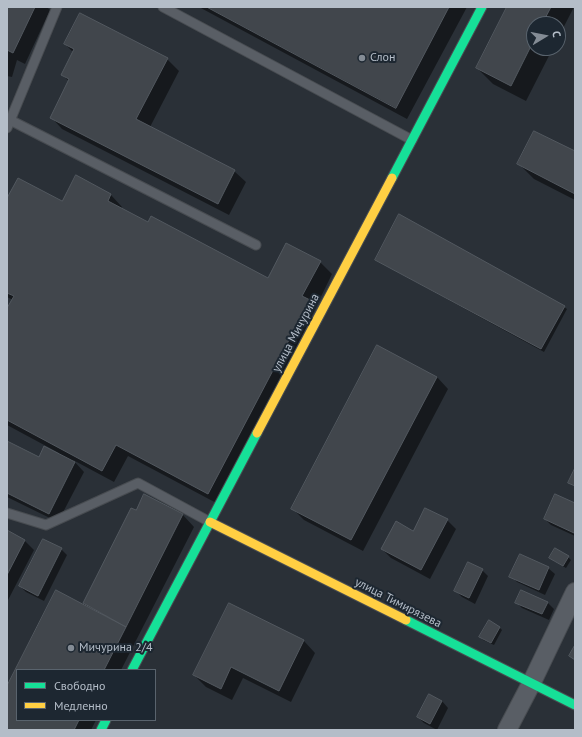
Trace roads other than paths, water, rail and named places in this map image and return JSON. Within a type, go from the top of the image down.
[{"type":"street","name":"улица Мичурина","points":[[133,669],[482,7]]},
{"type":"street","name":"улица Тимирязева","points":[[210,522],[575,706]]},
{"type":"street","points":[[507,730],[575,592]]},
{"type":"street","points":[[101,730],[106,721]]},
{"type":"lane","points":[[57,7],[9,124],[256,245]]},
{"type":"lane","points":[[163,7],[413,140]]},
{"type":"lane","points":[[7,513],[46,525],[138,483],[210,522]]},
{"type":"place","name":"Слон","points":[[362,58]]},
{"type":"place","name":"Мичурина 2/4","points":[[71,648]]}]
